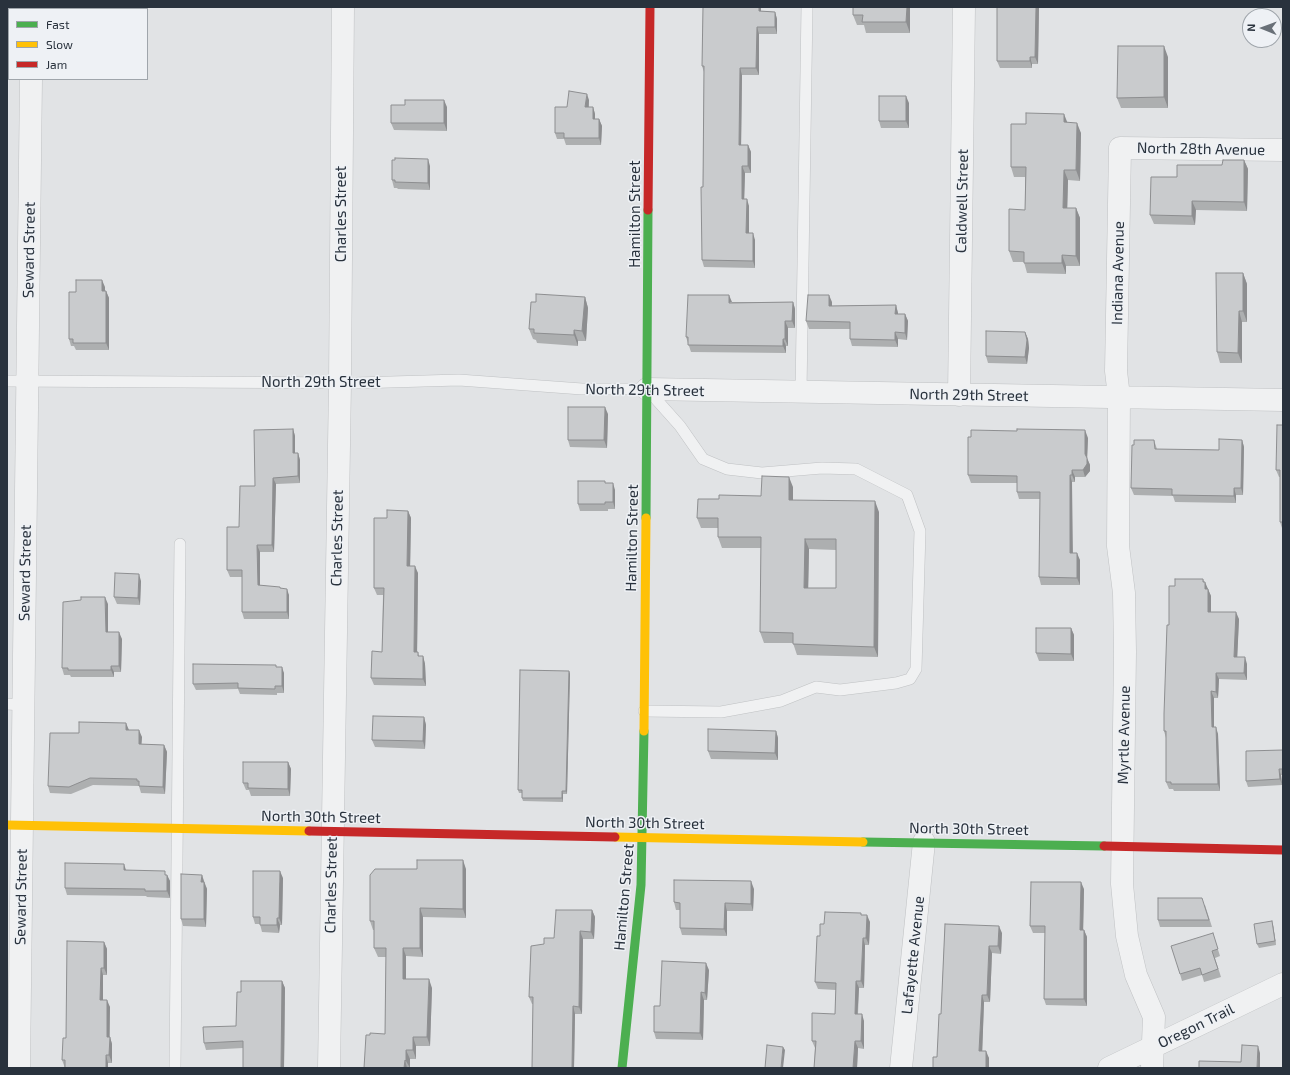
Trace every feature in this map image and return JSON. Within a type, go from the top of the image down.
[{"type":"main road","name":"Hamilton Street","points":[[622,1068],[641,885],[643,837],[650,7]]},
{"type":"main road","name":"North 30th Street","points":[[14,825],[1283,850]]},
{"type":"street","name":"Charles Street","points":[[329,1068],[340,383],[343,7]]},
{"type":"street","name":"Caldwell Street","points":[[959,395],[964,7]]},
{"type":"street","name":"Seward Street","points":[[19,1068],[14,825],[17,382],[31,80]]},
{"type":"street","name":"North 28th Avenue","points":[[1120,148],[1283,150]]},
{"type":"street","name":"Indiana Avenue","points":[[1119,397],[1116,371],[1120,148]]},
{"type":"street","name":"North 29th Street","points":[[647,390],[1283,400]]},
{"type":"street","name":"Myrtle Avenue","points":[[1119,397],[1118,546],[1124,593],[1125,652],[1121,846],[1122,884],[1127,936],[1136,975],[1154,1017],[1152,1057]]},
{"type":"street","name":"Lafayette Avenue","points":[[901,1068],[924,842]]},
{"type":"street","name":"Oregon Trail","points":[[1109,1068],[1152,1057],[1283,984]]},
{"type":"lane","points":[[801,392],[807,7]]},
{"type":"lane","name":"North 29th Street","points":[[17,382],[216,381],[340,383],[459,380],[582,389],[647,390]]},
{"type":"lane","points":[[644,711],[721,712],[760,707],[781,701],[816,687],[840,690],[896,683],[910,679],[916,669],[920,531],[907,496],[856,469],[822,468],[762,473],[727,469],[703,459],[680,426],[647,390]]},
{"type":"lane","points":[[175,1068],[180,544]]},
{"type":"building","points":[[703,7],[759,7],[759,11],[775,12],[775,27],[757,27],[756,68],[740,68],[739,145],[748,145],[748,166],[742,166],[742,199],[747,199],[746,233],[753,233],[753,261],[702,260],[701,187],[703,187]]},
{"type":"building","points":[[853,7],[907,7],[906,22],[862,22],[863,15],[853,15]]},
{"type":"building","points":[[997,7],[1036,7],[1035,57],[1030,57],[1030,61],[997,61]]},
{"type":"building","points":[[1118,46],[1164,46],[1164,97],[1117,98]]},
{"type":"building","points":[[569,91],[587,94],[585,107],[593,107],[593,119],[599,119],[599,138],[564,138],[564,133],[555,133],[555,107],[567,107]]},
{"type":"building","points":[[879,96],[906,96],[906,121],[879,121]]},
{"type":"building","points":[[405,100],[444,100],[444,123],[391,123],[391,105],[405,105]]},
{"type":"building","points":[[1026,113],[1064,114],[1064,122],[1077,123],[1076,170],[1064,170],[1063,208],[1076,208],[1076,256],[1062,255],[1062,263],[1024,263],[1024,252],[1009,251],[1009,209],[1025,210],[1026,167],[1011,167],[1011,124],[1026,124]]},
{"type":"building","points":[[395,158],[428,159],[428,183],[395,182],[395,180],[392,180],[392,160],[395,160]]},
{"type":"building","points":[[1223,160],[1244,160],[1244,202],[1192,201],[1192,216],[1150,215],[1151,177],[1177,177],[1177,165],[1222,165]]},
{"type":"building","points":[[1216,273],[1243,273],[1243,311],[1239,311],[1238,353],[1217,352]]},
{"type":"building","points":[[76,280],[102,280],[102,291],[106,291],[106,343],[73,343],[73,339],[69,339],[69,292],[76,292]]},
{"type":"building","points":[[536,294],[585,297],[582,331],[574,330],[574,335],[534,333],[534,329],[529,329],[531,302],[536,302]]},
{"type":"building","points":[[688,295],[729,295],[729,303],[793,302],[792,321],[785,321],[785,339],[783,339],[783,346],[688,345],[688,337],[686,337]]},
{"type":"building","points":[[808,295],[829,295],[829,306],[896,305],[895,314],[905,314],[905,333],[895,332],[895,340],[850,339],[850,322],[806,321]]},
{"type":"building","points":[[986,331],[1025,332],[1027,340],[1025,357],[986,356]]},
{"type":"building","points":[[568,407],[605,407],[604,440],[568,440]]},
{"type":"building","points":[[1277,425],[1283,425],[1283,522],[1280,522],[1280,470],[1276,470]]},
{"type":"building","points":[[293,429],[293,453],[298,453],[298,476],[273,478],[272,545],[257,545],[258,585],[287,589],[287,612],[242,612],[242,570],[227,570],[227,527],[239,527],[240,486],[255,486],[254,430]]},
{"type":"building","points":[[1017,429],[1085,430],[1085,454],[1087,464],[1083,470],[1072,470],[1072,475],[1070,475],[1070,553],[1077,553],[1077,578],[1039,577],[1040,492],[1017,492],[1017,476],[968,475],[968,437],[971,437],[971,430],[1017,431]]},
{"type":"building","points":[[1219,439],[1242,440],[1241,488],[1234,488],[1234,496],[1172,495],[1172,489],[1131,488],[1132,445],[1134,445],[1134,440],[1154,440],[1155,449],[1219,450]]},
{"type":"building","points":[[762,476],[789,477],[789,500],[875,501],[874,647],[793,644],[793,633],[760,632],[761,537],[718,537],[718,518],[697,518],[698,499],[719,499],[719,495],[761,496]],"holes":[[[805,539],[836,539],[836,588],[804,588]]]},
{"type":"building","points":[[578,481],[605,481],[605,483],[613,483],[613,502],[605,502],[605,504],[578,504]]},
{"type":"building","points":[[387,510],[408,511],[407,566],[415,566],[414,652],[418,652],[418,656],[423,656],[423,679],[371,678],[372,651],[382,652],[384,588],[374,588],[374,518],[387,518]]},
{"type":"building","points":[[115,573],[139,574],[138,598],[114,597]]},
{"type":"building","points":[[1175,579],[1203,579],[1203,582],[1205,582],[1205,589],[1208,589],[1208,612],[1236,612],[1234,657],[1245,657],[1244,673],[1216,673],[1216,692],[1211,691],[1212,727],[1216,727],[1218,784],[1171,784],[1171,782],[1166,782],[1166,731],[1164,731],[1164,714],[1167,625],[1169,625],[1169,586],[1175,586]]},
{"type":"building","points":[[81,597],[105,597],[106,632],[119,632],[119,666],[111,666],[111,670],[68,670],[68,668],[62,668],[63,602],[81,600]]},
{"type":"building","points":[[1036,628],[1071,628],[1071,654],[1036,653]]},
{"type":"building","points":[[193,664],[276,665],[276,667],[282,667],[282,686],[275,686],[275,689],[238,688],[238,683],[193,684]]},
{"type":"building","points":[[520,670],[569,671],[566,791],[562,791],[562,798],[522,798],[522,790],[518,790]]},
{"type":"building","points":[[373,716],[424,717],[423,741],[372,740]]},
{"type":"building","points":[[79,722],[126,723],[126,730],[139,730],[139,744],[164,745],[163,787],[139,786],[139,781],[137,781],[137,779],[90,778],[69,787],[48,786],[50,733],[79,733]]},
{"type":"building","points":[[708,729],[776,731],[775,753],[708,751]]},
{"type":"building","points":[[1283,750],[1283,769],[1279,769],[1280,779],[1246,781],[1246,751]]},
{"type":"building","points":[[243,762],[288,762],[288,789],[248,788],[248,783],[243,783]]},
{"type":"building","points":[[417,860],[463,860],[463,909],[420,908],[420,948],[403,948],[403,979],[429,979],[427,1037],[413,1037],[413,1050],[406,1050],[406,1061],[405,1060],[404,1068],[364,1068],[366,1035],[370,1035],[370,1033],[385,1034],[386,948],[374,948],[374,921],[370,921],[370,875],[375,869],[417,869]]},
{"type":"building","points":[[65,863],[124,864],[124,870],[165,871],[165,875],[167,875],[167,891],[145,891],[145,889],[65,888]]},
{"type":"building","points":[[253,871],[280,871],[279,918],[277,918],[277,925],[260,925],[260,917],[253,917]]},
{"type":"building","points":[[181,874],[202,875],[201,882],[204,882],[204,919],[181,919]]},
{"type":"building","points":[[674,880],[751,881],[751,904],[725,903],[724,929],[680,928],[680,903],[674,902]]},
{"type":"building","points":[[1031,882],[1081,882],[1080,930],[1084,930],[1084,999],[1044,999],[1045,926],[1030,926]]},
{"type":"building","points":[[1158,898],[1202,898],[1209,920],[1158,920]]},
{"type":"building","points":[[556,910],[592,910],[591,932],[580,931],[579,1007],[573,1006],[572,1068],[532,1068],[533,997],[529,997],[531,946],[544,944],[544,938],[554,938]]},
{"type":"building","points":[[825,912],[861,913],[861,915],[867,915],[866,938],[863,938],[861,981],[856,981],[855,1014],[862,1014],[861,1041],[855,1041],[853,1068],[814,1068],[816,1041],[812,1041],[812,1013],[835,1014],[836,983],[815,982],[817,936],[820,936],[820,924],[824,924]]},
{"type":"building","points":[[1272,921],[1275,941],[1257,944],[1254,924]]},
{"type":"building","points":[[945,924],[999,926],[998,946],[989,946],[987,995],[982,995],[979,1051],[986,1051],[986,1068],[933,1068],[933,1057],[937,1057],[939,1014],[941,1014]]},
{"type":"building","points":[[1213,933],[1218,949],[1212,951],[1218,969],[1202,975],[1200,968],[1180,974],[1171,946]]},
{"type":"building","points":[[67,941],[104,942],[104,968],[101,968],[100,1000],[107,1000],[107,1037],[110,1037],[109,1055],[106,1055],[106,1068],[65,1068],[65,1060],[62,1060],[63,1038],[66,1038]]},
{"type":"building","points":[[662,961],[706,963],[705,993],[701,992],[700,1033],[654,1032],[654,1006],[660,1006]]},
{"type":"building","points":[[241,981],[282,981],[281,1068],[243,1068],[243,1041],[204,1043],[203,1027],[236,1026],[237,992],[241,992]]},
{"type":"building","points":[[767,1045],[783,1047],[781,1068],[765,1068]]},
{"type":"building","points":[[1242,1045],[1258,1046],[1257,1068],[1199,1068],[1199,1061],[1241,1062]]},
{"type":"traffic: fast","points":[[646,518],[648,210]]},
{"type":"traffic: fast","points":[[622,1068],[641,885],[644,731]]},
{"type":"traffic: fast","points":[[863,842],[1104,846]]},
{"type":"traffic: slow","points":[[644,731],[646,518]]},
{"type":"traffic: slow","points":[[7,825],[309,831]]},
{"type":"traffic: slow","points":[[615,837],[863,842]]},
{"type":"traffic: jam","points":[[648,210],[650,7]]},
{"type":"traffic: jam","points":[[309,831],[615,837]]},
{"type":"traffic: jam","points":[[1104,846],[1283,850]]}]
